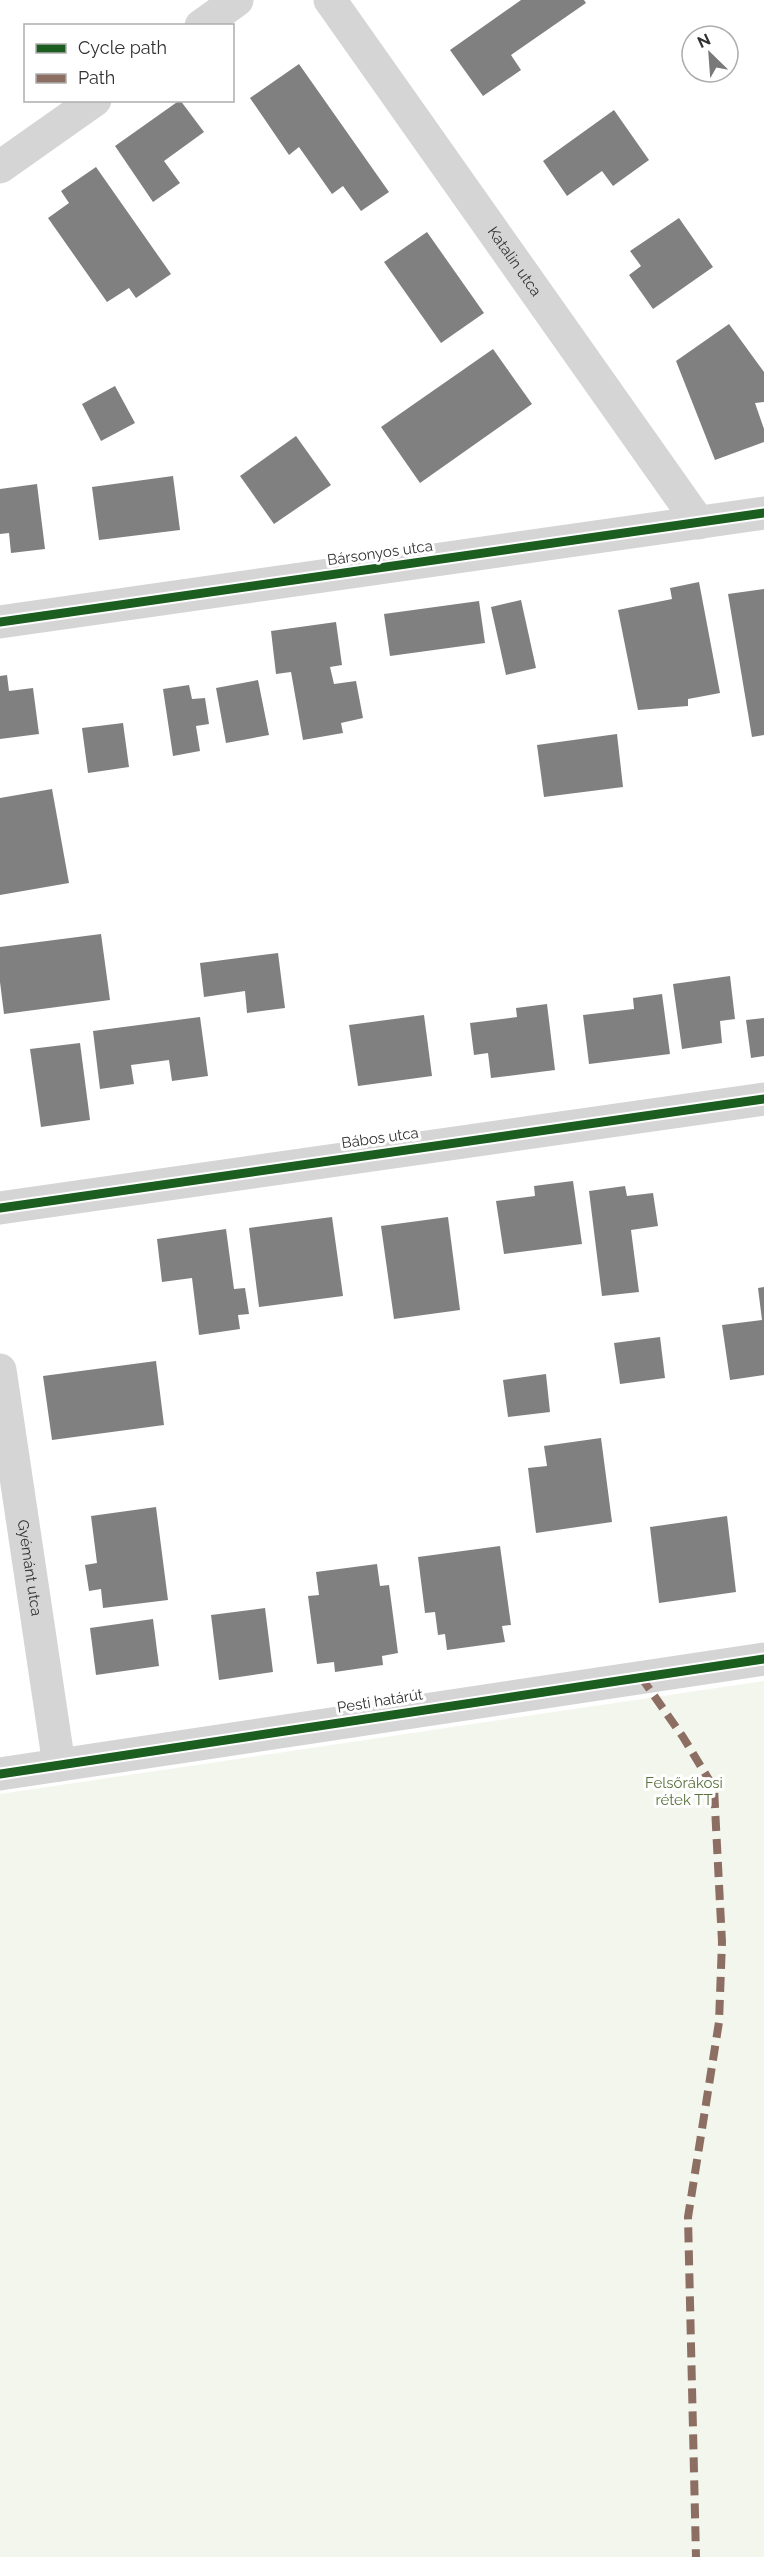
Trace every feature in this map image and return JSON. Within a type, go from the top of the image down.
[{"type":"street","points":[[204,24],[237,0]]},
{"type":"street","name":"Katalin utca","points":[[330,0],[699,523]]},
{"type":"street","points":[[0,167],[92,102]]},
{"type":"street","name":"Bársonyos utca","points":[[0,622],[764,513]]},
{"type":"street","name":"Bábos utca","points":[[0,1208],[764,1099]]},
{"type":"street","name":"Gyémánt utca","points":[[0,1370],[59,1765]]},
{"type":"street","name":"Pesti határút","points":[[0,1774],[764,1659]]},
{"type":"green space","name":"Felsőrákosi rétek TT","points":[[764,1681],[764,2557],[0,2557],[0,1794]]},
{"type":"building","points":[[521,0],[584,0],[586,3],[511,55],[521,70],[483,96],[450,50]]},
{"type":"building","points":[[299,64],[389,192],[361,211],[343,186],[332,194],[299,147],[289,155],[250,98]]},
{"type":"building","points":[[177,102],[182,102],[204,132],[164,161],[180,183],[153,202],[115,146]]},
{"type":"building","points":[[614,110],[649,160],[613,186],[602,171],[567,196],[543,161]]},
{"type":"building","points":[[96,167],[171,274],[136,298],[129,288],[107,302],[48,218],[69,203],[61,191]]},
{"type":"building","points":[[679,218],[713,267],[653,309],[629,275],[641,266],[630,251]]},
{"type":"building","points":[[427,232],[484,313],[441,343],[384,262]]},
{"type":"building","points":[[729,324],[764,372],[764,402],[755,403],[764,429],[764,442],[715,460],[676,361]]},
{"type":"building","points":[[493,349],[532,404],[420,483],[381,427]]},
{"type":"building","points":[[115,386],[135,423],[101,441],[82,404]]},
{"type":"building","points":[[296,436],[331,485],[274,524],[240,476]]},
{"type":"building","points":[[173,476],[180,530],[99,540],[92,487]]},
{"type":"building","points":[[37,484],[45,549],[11,553],[9,533],[0,534],[0,489]]},
{"type":"building","points":[[699,582],[720,693],[688,699],[688,706],[638,710],[618,610],[672,599],[670,588]]},
{"type":"building","points":[[764,589],[764,735],[752,737],[728,594]]},
{"type":"building","points":[[521,600],[536,668],[506,675],[491,607]]},
{"type":"building","points":[[479,601],[485,643],[390,656],[384,614]]},
{"type":"building","points":[[336,622],[342,665],[330,667],[334,684],[356,681],[363,718],[341,723],[343,733],[303,740],[291,672],[276,674],[271,631]]},
{"type":"building","points":[[7,675],[9,691],[33,688],[39,734],[0,739],[0,676]]},
{"type":"building","points":[[258,680],[269,735],[226,743],[216,688]]},
{"type":"building","points":[[189,685],[192,699],[205,698],[209,724],[196,726],[200,751],[173,756],[163,689]]},
{"type":"building","points":[[123,723],[129,767],[88,773],[82,728]]},
{"type":"building","points":[[617,734],[623,787],[544,797],[537,745]]},
{"type":"building","points":[[52,789],[69,883],[0,895],[0,798]]},
{"type":"building","points":[[101,934],[110,1000],[4,1014],[0,982],[0,947]]},
{"type":"building","points":[[278,953],[285,1008],[247,1013],[245,991],[204,997],[200,963]]},
{"type":"building","points":[[730,976],[735,1019],[720,1021],[722,1043],[682,1049],[673,984]]},
{"type":"building","points":[[662,994],[670,1054],[589,1064],[583,1015],[634,1009],[633,998]]},
{"type":"building","points":[[547,1004],[555,1070],[491,1078],[488,1053],[474,1055],[470,1023],[517,1017],[516,1008]]},
{"type":"building","points":[[424,1015],[432,1076],[358,1086],[349,1025]]},
{"type":"building","points":[[200,1017],[208,1076],[172,1081],[169,1060],[131,1065],[134,1084],[100,1089],[93,1031]]},
{"type":"building","points":[[764,1018],[764,1056],[751,1058],[746,1020]]},
{"type":"building","points":[[80,1043],[90,1120],[41,1127],[30,1049]]},
{"type":"building","points":[[573,1181],[582,1244],[504,1254],[496,1201],[535,1196],[534,1186]]},
{"type":"building","points":[[625,1186],[627,1196],[653,1193],[658,1226],[631,1230],[639,1292],[602,1296],[589,1191]]},
{"type":"building","points":[[332,1217],[343,1296],[259,1307],[249,1228]]},
{"type":"building","points":[[448,1217],[460,1310],[394,1319],[381,1226]]},
{"type":"building","points":[[226,1229],[234,1289],[245,1288],[249,1314],[238,1315],[240,1329],[199,1335],[192,1278],[162,1282],[157,1239]]},
{"type":"building","points":[[764,1287],[764,1375],[730,1380],[722,1325],[762,1320],[758,1288]]},
{"type":"building","points":[[660,1337],[665,1378],[620,1384],[614,1343]]},
{"type":"building","points":[[156,1361],[164,1425],[52,1440],[43,1376]]},
{"type":"building","points":[[546,1374],[550,1412],[508,1417],[503,1380]]},
{"type":"building","points":[[601,1438],[612,1522],[536,1533],[528,1468],[547,1466],[544,1446]]},
{"type":"building","points":[[156,1507],[168,1600],[103,1608],[101,1589],[89,1591],[85,1565],[97,1563],[91,1516]]},
{"type":"building","points":[[727,1516],[736,1592],[659,1603],[650,1527]]},
{"type":"building","points":[[500,1546],[511,1625],[502,1626],[505,1642],[447,1650],[445,1634],[438,1635],[435,1612],[425,1613],[418,1557]]},
{"type":"building","points":[[377,1564],[380,1586],[389,1585],[398,1653],[382,1656],[383,1665],[335,1672],[334,1662],[317,1664],[308,1596],[319,1595],[316,1572]]},
{"type":"building","points":[[265,1608],[273,1672],[219,1680],[211,1615]]},
{"type":"building","points":[[153,1619],[159,1666],[96,1675],[90,1628]]},
{"type":"marked path","points":[[641,1677],[683,1737],[714,1788],[722,1942],[719,2022],[688,2217],[696,2557]]},
{"type":"cycle path","points":[[0,622],[764,513]]},
{"type":"cycle path","points":[[0,1208],[764,1099]]},
{"type":"cycle path","points":[[0,1774],[764,1659]]}]
